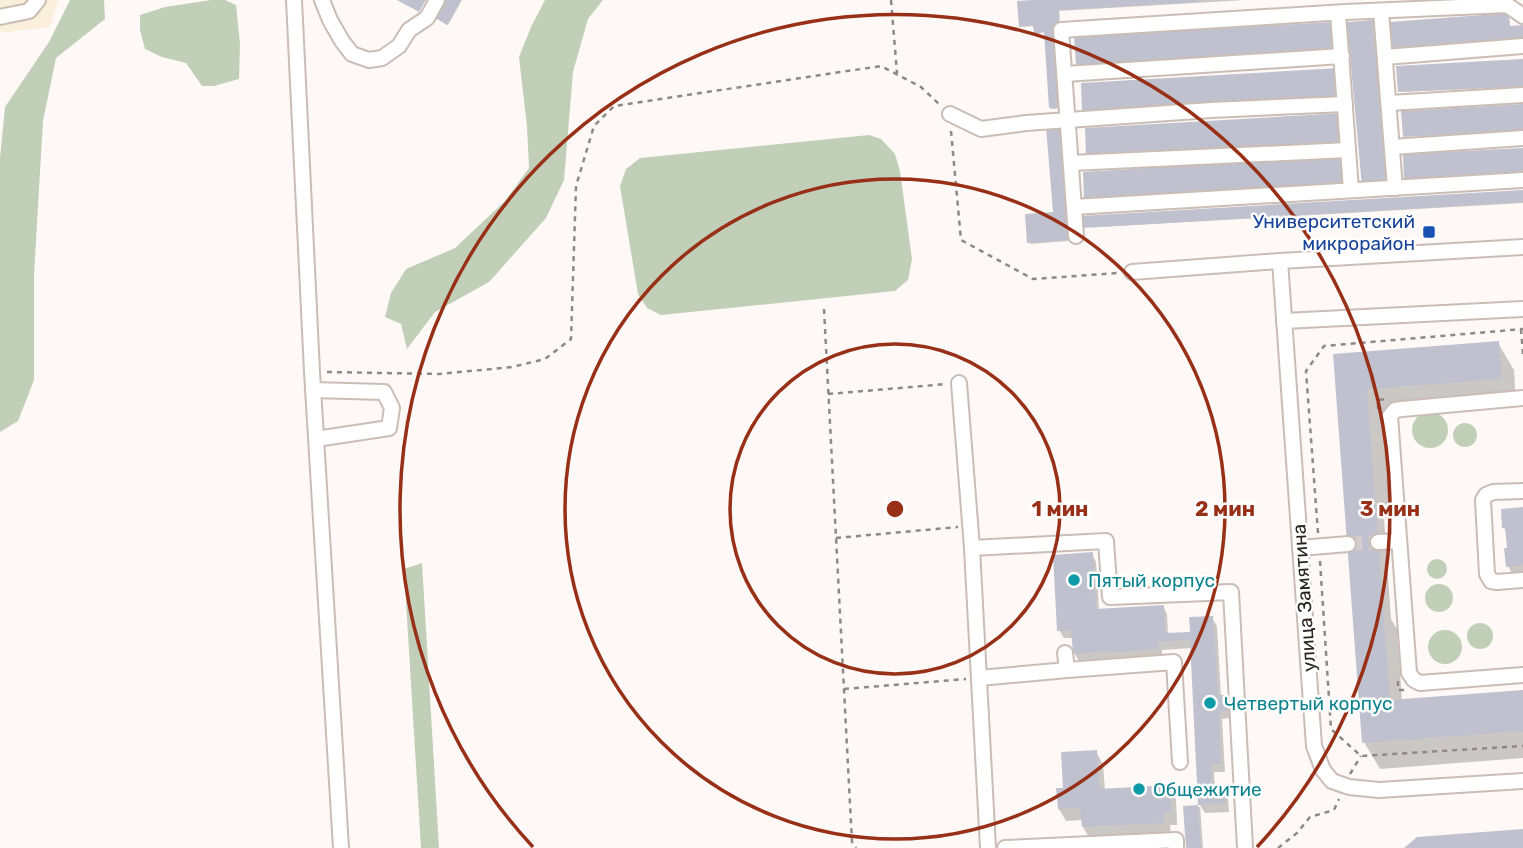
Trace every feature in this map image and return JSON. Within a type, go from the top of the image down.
[{"type":"street","points":[[0,17],[29,11],[38,0]]},
{"type":"street","points":[[294,0],[312,372],[341,848]]},
{"type":"street","points":[[322,0],[330,20],[352,54],[369,60],[382,58],[399,46],[409,30],[426,18],[437,0]]},
{"type":"street","points":[[1076,236],[1061,30],[1507,5],[1523,16]]},
{"type":"street","points":[[1381,11],[1395,188]]},
{"type":"street","points":[[1338,13],[1351,190]]},
{"type":"street","points":[[1385,57],[1523,46]]},
{"type":"street","points":[[1065,74],[1342,56]]},
{"type":"street","points":[[1389,103],[1523,95]]},
{"type":"street","points":[[950,114],[981,129],[1211,110],[1345,104]]},
{"type":"street","points":[[1392,147],[1523,138]]},
{"type":"street","points":[[1072,163],[1348,149]]},
{"type":"street","points":[[1074,207],[1523,180]]},
{"type":"street","points":[[1132,272],[1523,247]]},
{"type":"street","name":"улица Замятина","points":[[1280,261],[1314,746],[1323,770],[1332,781],[1349,788]]},
{"type":"street","points":[[1284,321],[1523,309]]},
{"type":"street","points":[[960,383],[988,848]]},
{"type":"street","points":[[313,390],[384,392],[392,408],[389,428],[316,439]]},
{"type":"street","points":[[1523,398],[1402,409],[1395,410],[1390,416],[1409,673],[1420,683],[1523,675]]},
{"type":"street","points":[[1523,491],[1493,492],[1483,500],[1487,574],[1491,581],[1523,580]]},
{"type":"street","points":[[972,548],[1106,541],[1110,597],[1231,592],[1245,848]]},
{"type":"street","points":[[1378,542],[1399,541]]},
{"type":"street","points":[[1300,548],[1348,544]]},
{"type":"street","points":[[1065,653],[1067,670]]},
{"type":"street","points":[[979,678],[1174,662],[1180,762]]},
{"type":"street","points":[[1349,788],[1379,790],[1523,781]]},
{"type":"street","points":[[1005,848],[1176,840],[1176,848]]},
{"type":"path","points":[[891,0],[897,74]]},
{"type":"path","points":[[312,372],[439,374],[512,367],[545,359],[571,339],[576,186],[594,126],[614,106],[881,66],[921,87],[950,114],[961,240],[1033,279],[1132,272]]},
{"type":"path","points":[[824,309],[852,842],[856,848]]},
{"type":"path","points":[[1521,329],[1523,354]]},
{"type":"path","points":[[828,394],[960,383]]},
{"type":"path","points":[[1378,413],[1378,400],[1390,399]]},
{"type":"path","points":[[836,538],[970,526]]},
{"type":"path","points":[[1397,677],[1398,690],[1412,689]]},
{"type":"path","points":[[844,689],[979,678]]},
{"type":"path","points":[[1278,848],[1297,833],[1310,817],[1334,810],[1349,788],[1350,773],[1361,756]]},
{"type":"shaded area","points":[[0,0],[58,0],[50,27],[0,33]]},
{"type":"green space","points":[[70,0],[104,0],[105,19],[56,58],[43,121],[34,275],[34,380],[18,421],[0,432],[0,158],[5,107],[49,42]]},
{"type":"green space","points":[[225,0],[236,5],[240,44],[239,79],[214,86],[202,86],[186,63],[145,49],[140,30],[140,15],[165,7]]},
{"type":"green space","points":[[545,0],[603,0],[588,19],[573,72],[564,180],[546,218],[489,282],[435,312],[407,349],[401,324],[385,317],[391,293],[406,269],[455,248],[505,201],[529,168],[519,57]]},
{"type":"green space","points":[[869,135],[881,139],[895,154],[900,171],[912,259],[908,280],[895,291],[661,315],[647,308],[638,294],[620,186],[626,169],[640,158]]},
{"type":"green space","points":[[1430,412],[1443,417],[1448,430],[1443,443],[1430,448],[1417,443],[1412,430],[1417,417]]},
{"type":"green space","points":[[1465,423],[1476,430],[1477,435],[1470,446],[1465,447],[1454,440],[1453,435],[1460,424]]},
{"type":"green space","points":[[1437,559],[1444,562],[1447,569],[1444,576],[1437,579],[1430,576],[1427,569],[1430,562]]},
{"type":"green space","points":[[422,563],[439,848],[421,848],[404,569]]},
{"type":"green space","points":[[1439,584],[1449,588],[1453,598],[1449,608],[1439,612],[1429,608],[1425,598],[1429,588]]},
{"type":"green space","points":[[1480,623],[1489,627],[1493,636],[1489,645],[1480,649],[1471,645],[1467,636],[1471,627]]},
{"type":"green space","points":[[1445,630],[1457,635],[1462,647],[1457,659],[1445,664],[1433,659],[1428,647],[1433,635]]},
{"type":"building","points":[[397,0],[426,0],[419,12]]},
{"type":"building","points":[[443,0],[461,0],[447,25],[434,17]]},
{"type":"building","points":[[1017,1],[1198,2],[1059,10],[1066,107],[1049,108],[1044,32],[1034,33],[1033,25],[1019,27]]},
{"type":"building","points":[[1509,13],[1510,26],[1523,25],[1523,37],[1392,48],[1390,22]]},
{"type":"building","points":[[1373,20],[1388,185],[1362,187],[1347,22]]},
{"type":"building","points":[[1332,22],[1334,50],[1076,65],[1074,37]]},
{"type":"building","points":[[1523,59],[1523,86],[1398,92],[1396,66]]},
{"type":"building","points":[[1339,68],[1340,96],[1082,111],[1081,83]]},
{"type":"building","points":[[1523,104],[1523,131],[1403,137],[1401,111]]},
{"type":"building","points":[[1343,113],[1344,141],[1086,156],[1085,128]]},
{"type":"building","points":[[1060,126],[1069,240],[1027,243],[1025,214],[1053,212],[1046,127]]},
{"type":"building","points":[[1523,148],[1523,175],[1404,181],[1403,154]]},
{"type":"building","points":[[1341,156],[1342,185],[1084,200],[1083,172]]},
{"type":"building","points":[[1523,190],[1523,202],[1081,228],[1080,216]]},
{"type":"building","points":[[1499,341],[1502,379],[1367,389],[1390,700],[1523,690],[1523,731],[1362,743],[1333,354]]},
{"type":"building","points":[[1523,507],[1523,565],[1506,567],[1504,548],[1507,548],[1501,509]]},
{"type":"building","points":[[1093,552],[1096,609],[1164,605],[1165,633],[1190,632],[1189,617],[1213,616],[1218,695],[1226,695],[1227,711],[1219,711],[1221,764],[1211,765],[1212,790],[1224,789],[1225,804],[1198,805],[1190,640],[1158,642],[1158,649],[1073,654],[1071,630],[1057,631],[1053,555]]},
{"type":"building","name":"Общежитие","points":[[1097,750],[1099,789],[1170,785],[1171,813],[1164,813],[1165,823],[1082,827],[1080,808],[1058,809],[1056,788],[1063,788],[1061,752]]},
{"type":"building","points":[[1198,805],[1201,848],[1186,848],[1183,806]]},
{"type":"building","points":[[1523,829],[1523,848],[1404,848],[1417,837]]},
{"type":"tunnel","points":[[1348,544],[1378,542]]},
{"type":"place","name":"Университетский микрорайон","points":[[1429,232]]},
{"type":"place","name":"Пятый корпус","points":[[1074,580]]},
{"type":"place","name":"Четвертый корпус","points":[[1210,703]]},
{"type":"place","name":"Общежитие","points":[[1139,789]]}]
